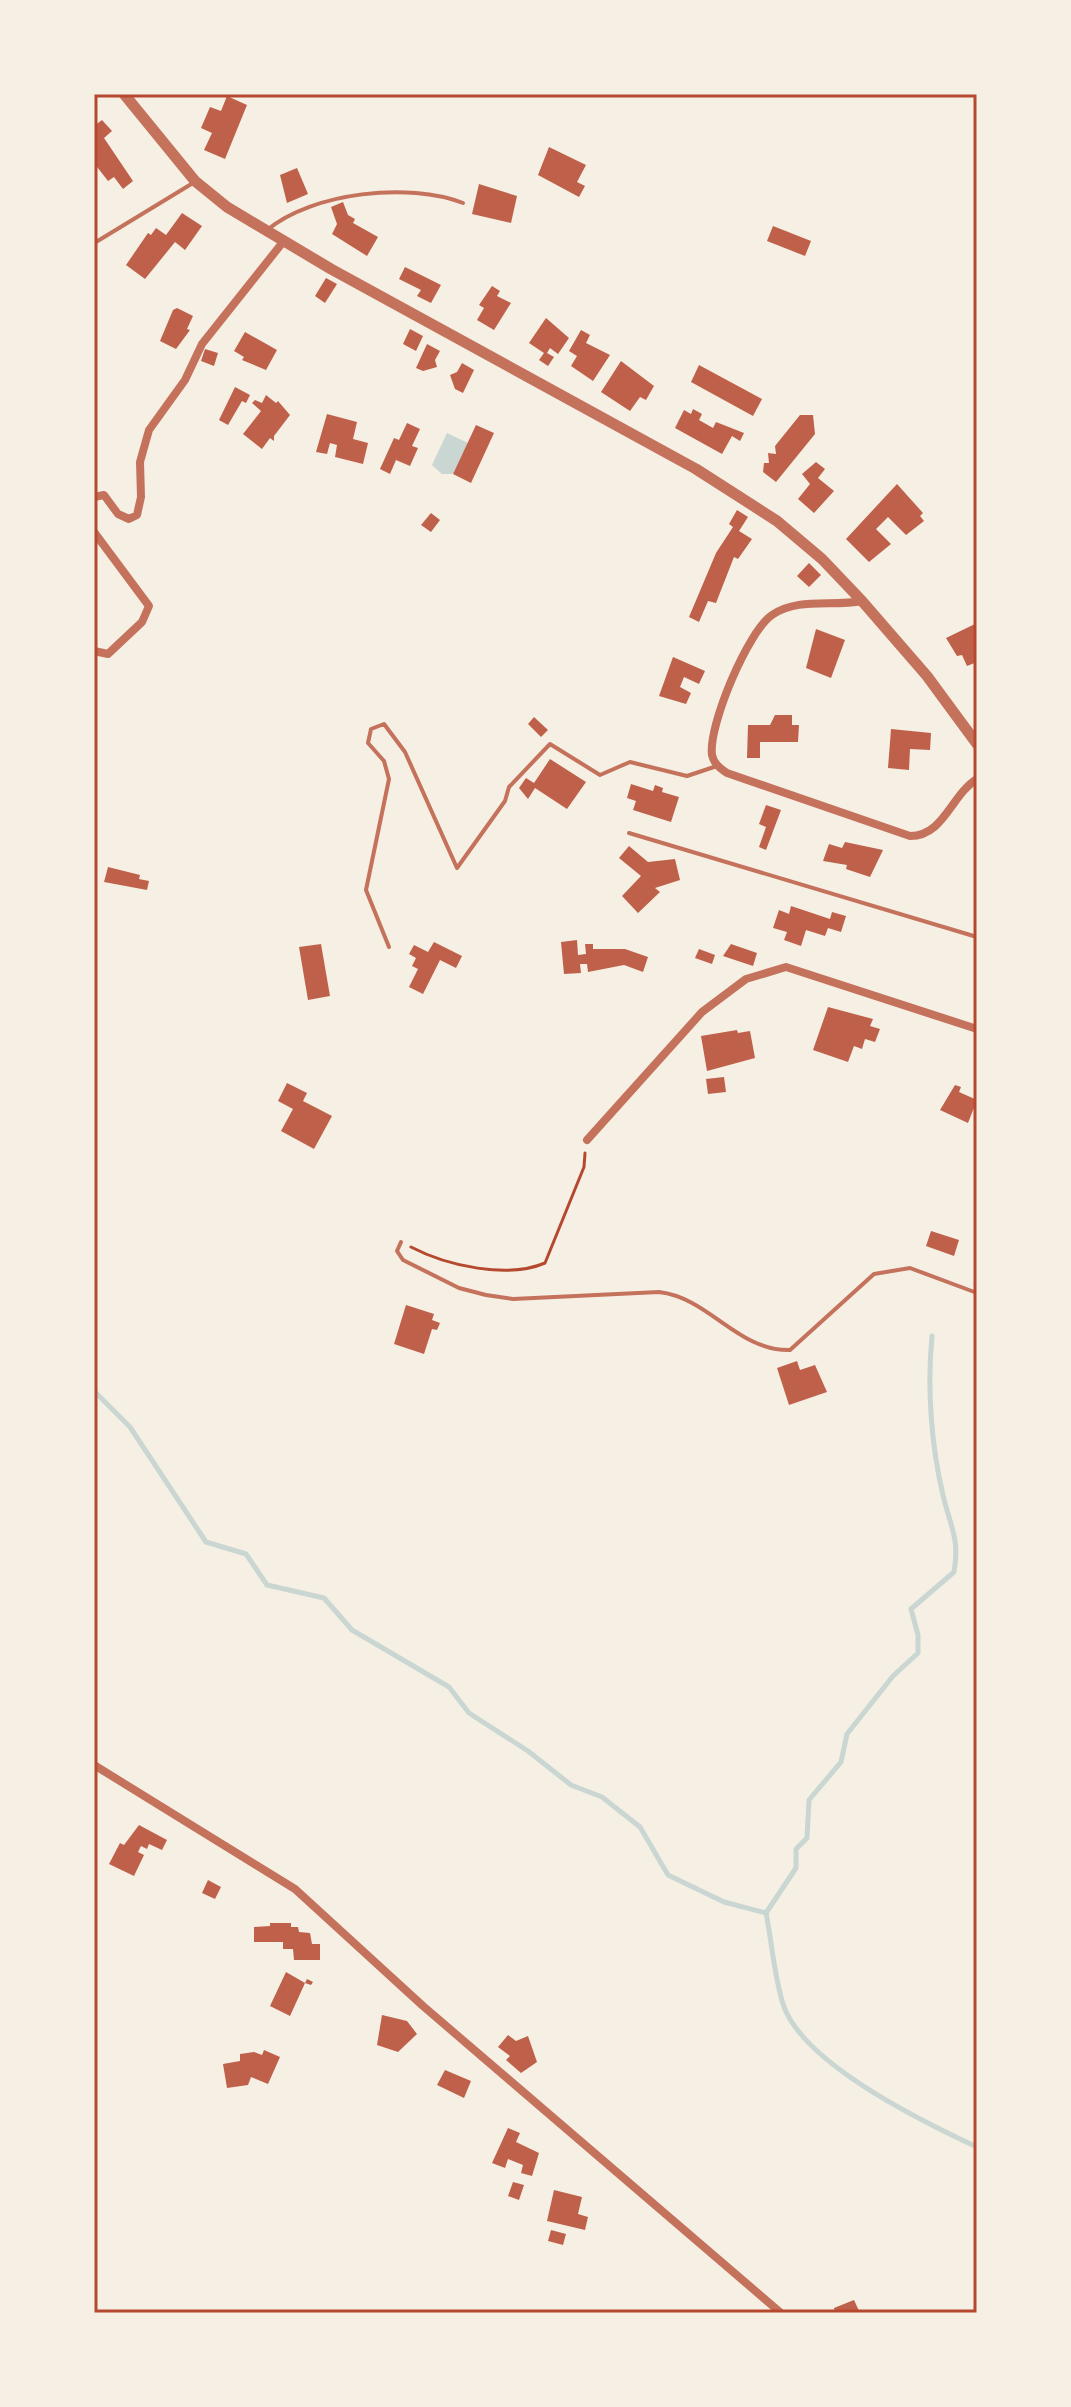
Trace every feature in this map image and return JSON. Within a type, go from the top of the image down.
[{"type":"street","points":[[130,96],[195,181],[265,231],[709,477],[799,538],[862,601],[927,676],[977,744]]},
{"type":"street","points":[[94,497],[104,495],[118,514],[129,519],[137,515],[141,497],[140,462],[149,430],[185,380],[202,344],[283,242]]},
{"type":"street","points":[[94,532],[149,606],[142,622],[108,654],[94,651]]},
{"type":"street","points":[[862,601],[787,607],[769,617],[740,661],[717,724],[711,751],[717,766],[727,773],[910,836],[933,830],[961,793],[977,779]]},
{"type":"street","points":[[587,1140],[702,1012],[746,979],[786,967],[977,1029]]},
{"type":"street","points":[[94,1765],[295,1889],[423,2006],[781,2313]]},
{"type":"lane","points":[[94,238],[96,242],[195,181]]},
{"type":"lane","points":[[265,231],[291,214],[333,198],[436,193],[463,203]]},
{"type":"lane","points":[[389,947],[366,890],[389,779],[384,761],[368,743],[371,729],[384,724],[405,752],[457,868],[505,801],[509,787],[550,744],[600,775],[630,762],[687,776],[717,766]]},
{"type":"lane","points":[[629,833],[977,937]]},
{"type":"lane","points":[[401,1242],[397,1251],[403,1260],[459,1288],[486,1295],[513,1299],[659,1292],[681,1294],[736,1334],[774,1351],[790,1350],[874,1274],[910,1268],[937,1275],[977,1293]]},
{"type":"path","points":[[401,1242],[424,1254],[482,1268],[531,1269],[545,1263],[584,1167],[587,1140]]},
{"type":"shaded area","points":[[447,433],[468,443],[453,474],[442,474],[432,465]]},
{"type":"building","points":[[227,96],[247,105],[225,159],[204,150],[212,133],[201,128],[210,107],[221,111]]},
{"type":"building","points":[[102,120],[112,131],[104,138],[133,181],[123,189],[114,177],[108,181],[94,163],[94,126]]},
{"type":"building","points":[[549,147],[586,165],[577,182],[585,186],[579,197],[538,175]]},
{"type":"building","points":[[297,168],[308,194],[287,203],[280,175]]},
{"type":"building","points":[[479,184],[517,196],[511,223],[472,214]]},
{"type":"building","points":[[343,202],[348,215],[355,219],[353,223],[378,237],[367,256],[332,234],[337,224],[331,207]]},
{"type":"building","points":[[182,213],[202,226],[185,250],[175,242],[145,279],[126,265],[148,233],[151,235],[156,228],[166,235]]},
{"type":"building","points":[[773,226],[811,241],[805,256],[767,241]]},
{"type":"building","points":[[405,267],[441,285],[431,303],[417,296],[421,290],[399,279]]},
{"type":"building","points":[[326,278],[337,284],[325,303],[315,296]]},
{"type":"building","points":[[492,286],[500,291],[497,296],[511,303],[494,330],[477,320],[484,308],[479,305]]},
{"type":"building","points":[[177,308],[193,316],[187,329],[190,330],[176,349],[160,341],[173,310]]},
{"type":"building","points":[[546,318],[569,338],[558,354],[550,348],[547,353],[554,357],[548,366],[539,360],[544,353],[529,343]]},
{"type":"building","points":[[410,329],[423,336],[416,351],[403,344]]},
{"type":"building","points":[[581,330],[590,335],[586,343],[610,355],[593,381],[571,366],[577,356],[569,351]]},
{"type":"building","points":[[245,332],[277,350],[266,370],[242,360],[244,357],[234,351]]},
{"type":"building","points":[[427,344],[440,351],[435,360],[437,367],[423,371],[416,368]]},
{"type":"building","points":[[205,349],[218,353],[214,366],[201,361]]},
{"type":"building","points":[[621,361],[654,386],[646,400],[640,397],[630,411],[601,392]]},
{"type":"building","points":[[462,363],[474,370],[463,393],[455,389],[450,375],[457,372]]},
{"type":"building","points":[[699,365],[762,399],[753,416],[691,382]]},
{"type":"building","points":[[235,387],[250,395],[246,403],[242,401],[228,425],[219,420]]},
{"type":"building","points":[[266,395],[276,403],[278,401],[290,415],[274,436],[274,441],[270,438],[262,449],[243,434],[261,411],[252,403],[255,400],[262,403]]},
{"type":"building","points":[[693,409],[702,414],[699,420],[713,428],[716,422],[744,433],[740,441],[732,436],[722,454],[675,428],[684,410],[691,414]]},
{"type":"building","points":[[327,414],[357,422],[353,439],[368,443],[363,464],[335,457],[337,445],[330,443],[327,454],[316,452]]},
{"type":"building","points":[[800,415],[813,415],[815,434],[776,482],[763,472],[764,463],[769,463],[768,453],[776,454],[775,446]]},
{"type":"building","points":[[407,423],[420,429],[412,446],[418,448],[410,466],[396,460],[390,474],[380,469],[394,438],[399,440]]},
{"type":"building","points":[[476,425],[494,433],[471,483],[453,474]]},
{"type":"building","points":[[816,462],[825,469],[818,478],[834,491],[814,513],[798,499],[810,484],[802,474]]},
{"type":"building","points":[[897,484],[923,513],[920,516],[924,521],[906,535],[888,517],[876,529],[891,544],[869,562],[846,539]]},
{"type":"building","points":[[737,510],[748,517],[739,531],[752,539],[738,559],[734,557],[716,603],[708,601],[699,622],[689,617],[716,553],[733,527],[729,524]]},
{"type":"building","points":[[431,513],[440,520],[431,532],[421,525]]},
{"type":"building","points":[[809,563],[821,575],[809,587],[797,576]]},
{"type":"building","points":[[977,623],[977,662],[967,666],[962,655],[957,656],[946,638]]},
{"type":"building","points":[[816,629],[845,640],[831,678],[806,668]]},
{"type":"building","points":[[673,657],[705,671],[699,684],[684,677],[680,687],[691,693],[686,704],[659,696]]},
{"type":"building","points":[[775,715],[792,715],[792,725],[799,725],[798,742],[760,742],[760,758],[747,758],[748,725],[770,725]]},
{"type":"building","points":[[534,717],[548,730],[541,737],[528,724]]},
{"type":"building","points":[[891,729],[931,733],[930,750],[910,749],[909,770],[888,768]]},
{"type":"building","points":[[550,759],[586,782],[567,809],[535,788],[528,799],[519,788],[526,778],[534,783]]},
{"type":"building","points":[[631,784],[653,791],[655,785],[663,788],[662,792],[679,797],[671,822],[633,810],[636,801],[627,798]]},
{"type":"building","points":[[766,805],[781,810],[766,850],[759,847],[766,827],[759,824]]},
{"type":"building","points":[[845,842],[883,850],[870,877],[846,869],[847,865],[823,861],[829,844],[842,848]]},
{"type":"building","points":[[629,846],[648,862],[675,859],[680,880],[655,888],[660,892],[638,913],[622,896],[641,876],[619,858]]},
{"type":"building","points":[[108,867],[140,875],[139,879],[149,881],[147,890],[104,882]]},
{"type":"building","points":[[791,906],[830,919],[832,912],[846,916],[841,932],[828,928],[825,936],[806,930],[801,946],[784,940],[787,932],[773,928],[779,910],[789,914]]},
{"type":"building","points":[[577,940],[578,955],[586,954],[585,944],[593,944],[593,949],[625,949],[648,957],[643,972],[624,965],[588,972],[587,964],[580,964],[581,973],[564,974],[561,942]]},
{"type":"building","points":[[434,942],[462,956],[456,968],[440,960],[423,994],[409,987],[418,969],[412,966],[416,958],[409,954],[414,945],[428,952]]},
{"type":"building","points":[[321,944],[330,996],[308,1000],[299,947]]},
{"type":"building","points":[[731,944],[757,953],[753,966],[723,956]]},
{"type":"building","points":[[699,949],[715,955],[712,964],[695,958]]},
{"type":"building","points":[[828,1007],[873,1019],[870,1026],[880,1029],[875,1042],[865,1039],[862,1049],[854,1046],[848,1062],[813,1050]]},
{"type":"building","points":[[737,1030],[738,1033],[750,1031],[755,1058],[707,1071],[701,1036]]},
{"type":"building","points":[[724,1077],[726,1092],[708,1094],[706,1079]]},
{"type":"building","points":[[287,1083],[307,1093],[303,1101],[332,1116],[314,1149],[281,1131],[293,1109],[278,1101]]},
{"type":"building","points":[[955,1085],[961,1087],[959,1092],[977,1100],[968,1123],[940,1110]]},
{"type":"building","points":[[931,1231],[959,1240],[954,1256],[926,1246]]},
{"type":"building","points":[[406,1305],[434,1314],[432,1320],[440,1323],[437,1330],[432,1329],[424,1354],[394,1344]]},
{"type":"building","points":[[797,1361],[800,1370],[815,1365],[827,1392],[789,1405],[777,1368]]},
{"type":"building","points":[[139,1825],[167,1840],[162,1850],[149,1844],[147,1849],[141,1846],[138,1852],[144,1855],[134,1876],[109,1864],[120,1843],[124,1845]]},
{"type":"building","points":[[208,1880],[221,1887],[215,1899],[202,1893]]},
{"type":"building","points":[[270,1923],[291,1923],[291,1927],[298,1927],[299,1932],[310,1933],[312,1944],[320,1944],[320,1960],[294,1960],[293,1949],[283,1949],[283,1942],[254,1942],[254,1927],[270,1926]]},
{"type":"building","points":[[286,1972],[305,1983],[290,2016],[270,2006]]},
{"type":"building","points":[[382,2015],[407,2021],[417,2034],[398,2052],[377,2045]]},
{"type":"building","points":[[508,2035],[516,2041],[528,2036],[537,2062],[521,2073],[506,2060],[510,2056],[498,2047]]},
{"type":"building","points":[[264,2050],[280,2057],[268,2084],[251,2077],[248,2085],[227,2088],[223,2064],[240,2061],[240,2054],[254,2052],[262,2055]]},
{"type":"building","points":[[445,2070],[471,2081],[464,2098],[437,2085]]},
{"type":"building","points":[[508,2128],[520,2133],[516,2142],[539,2153],[532,2176],[521,2173],[523,2165],[508,2159],[505,2168],[492,2163]]},
{"type":"building","points":[[513,2182],[524,2185],[519,2200],[508,2196]]},
{"type":"building","points":[[554,2190],[582,2197],[578,2214],[588,2217],[585,2230],[547,2221]]},
{"type":"building","points":[[551,2230],[566,2234],[563,2245],[548,2241]]},
{"type":"building","points":[[854,2300],[860,2313],[835,2313],[834,2308]]},
{"type":"waterway","points":[[766,1913],[796,1868],[796,1849],[807,1838],[809,1800],[841,1762],[847,1734],[893,1676],[918,1653],[918,1635],[911,1609],[954,1572],[955,1541],[933,1436],[930,1395],[932,1336]]},
{"type":"waterway","points":[[94,1391],[130,1427],[206,1542],[246,1554],[267,1585],[324,1598],[352,1630],[449,1687],[469,1713],[528,1751],[571,1785],[602,1797],[640,1827],[668,1875],[724,1902],[766,1913],[783,2004],[795,2026],[814,2048],[867,2088],[977,2147]]}]
